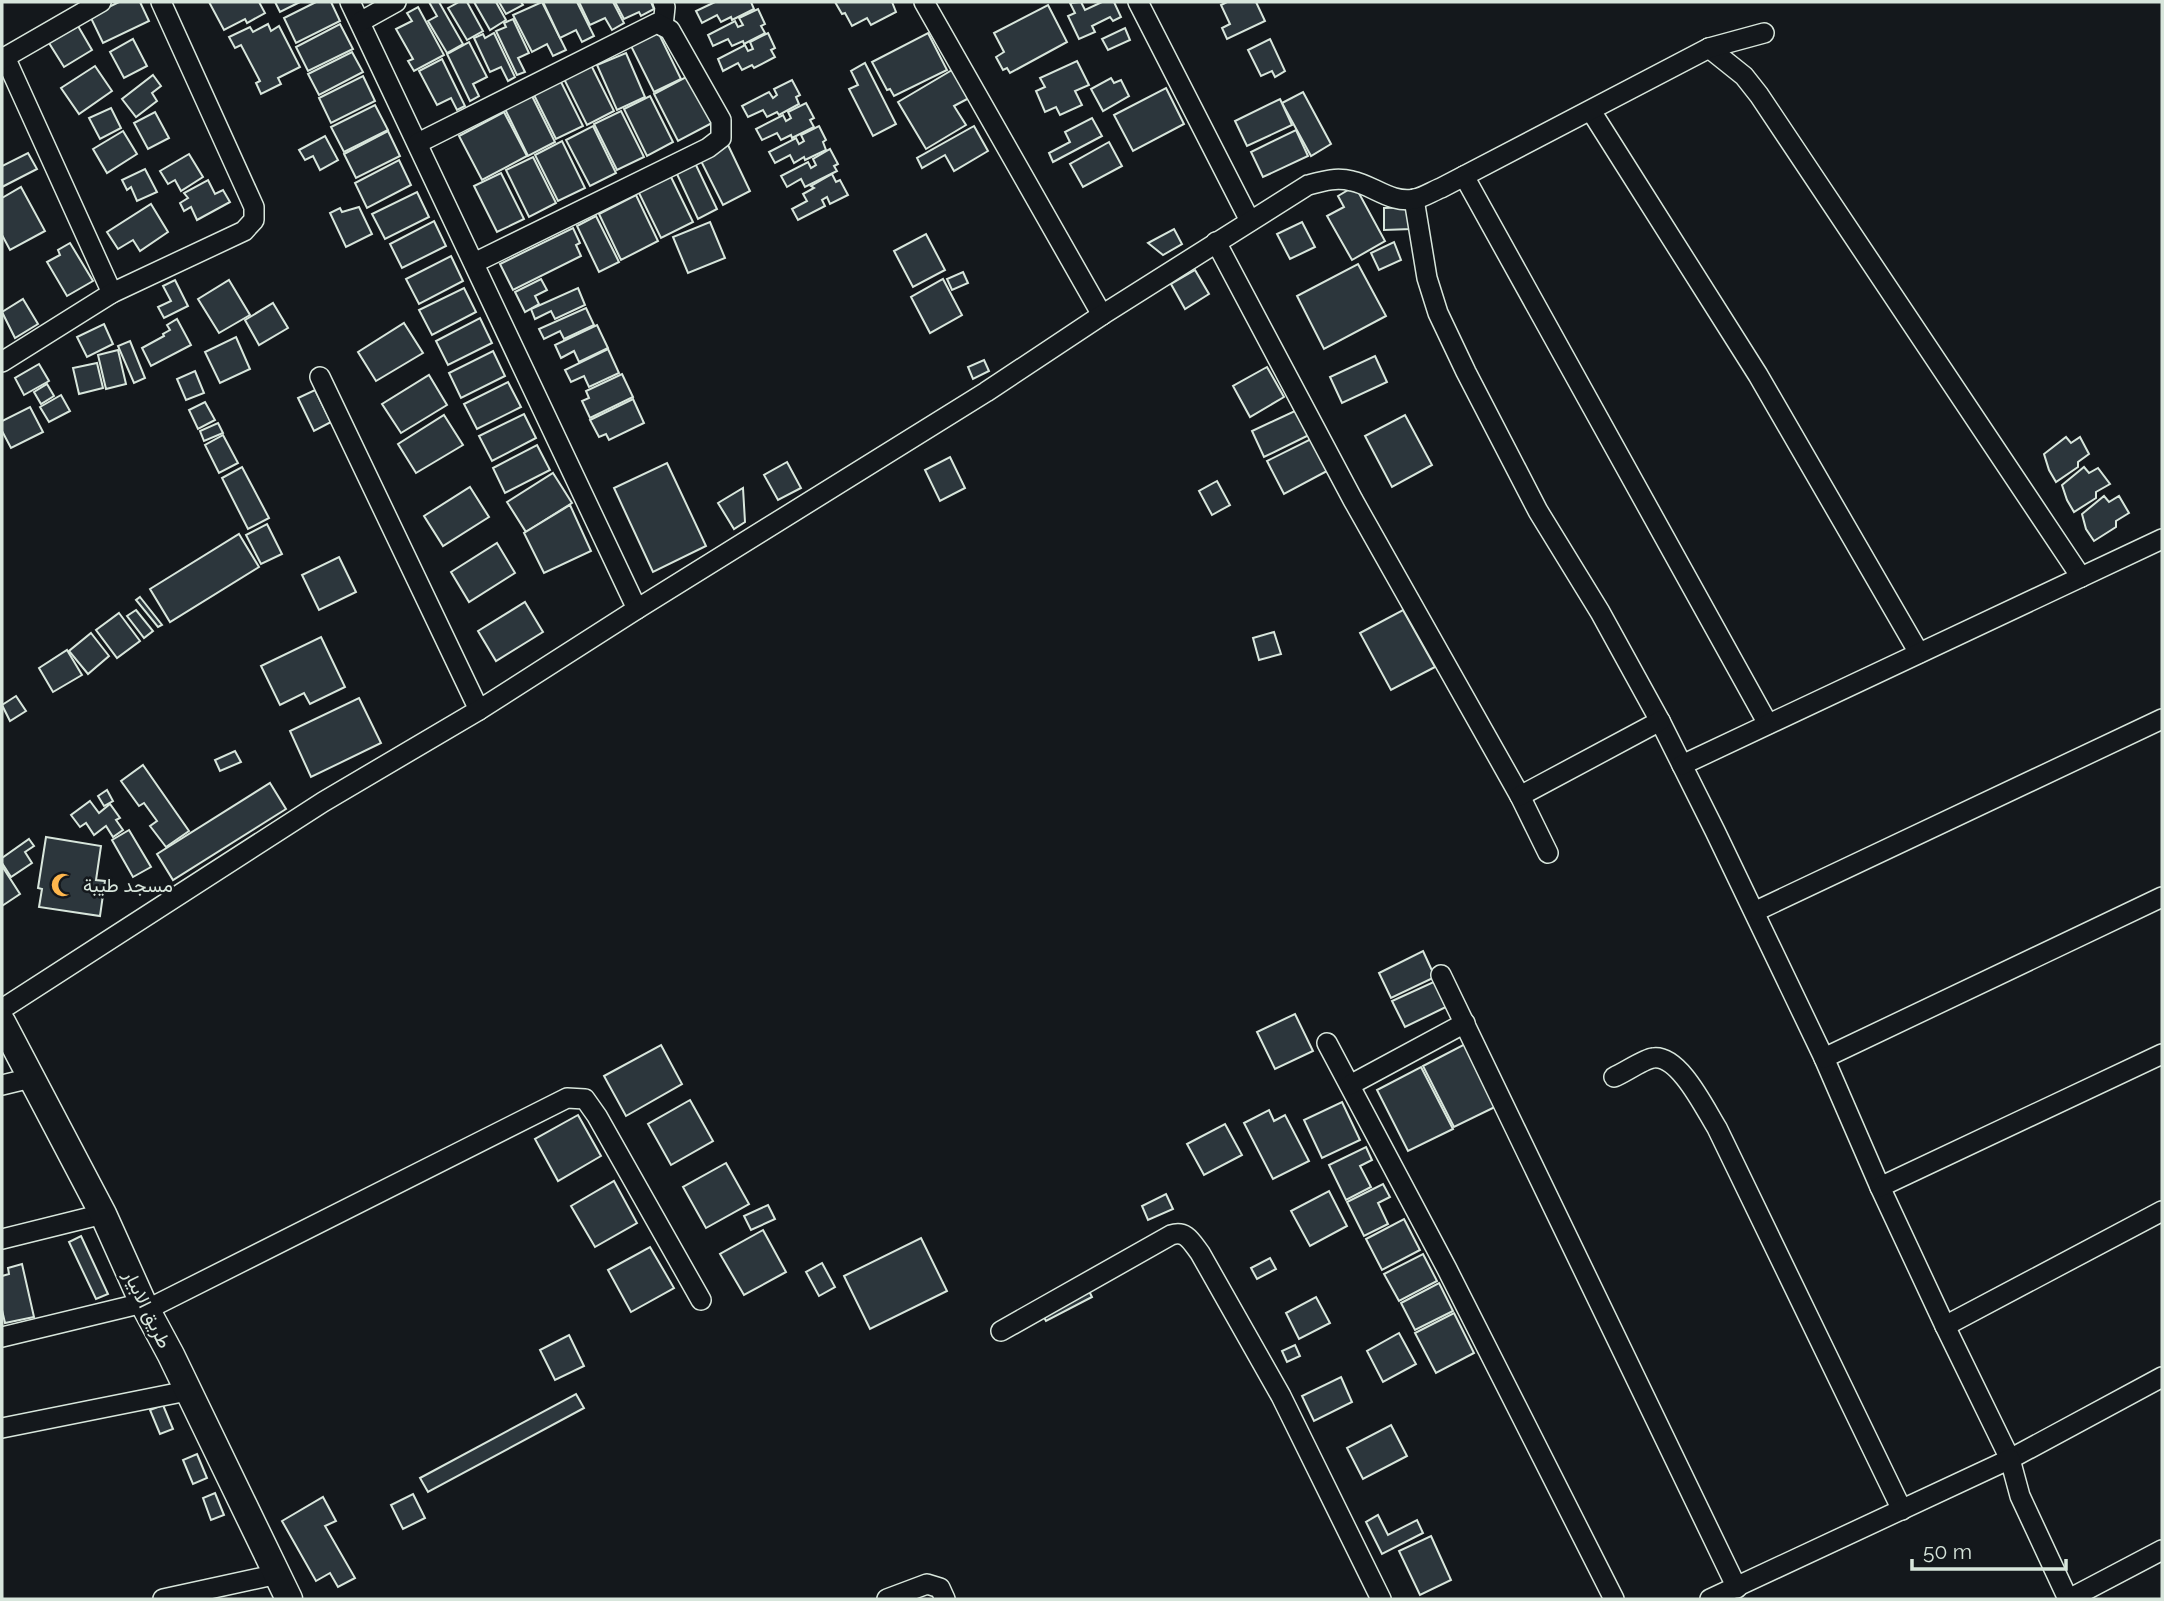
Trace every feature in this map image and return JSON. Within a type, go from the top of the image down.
[{"type":"main road","name":"طريق الابيار","points":[[2,1022],[103,1214],[289,1599]]},
{"type":"street","points":[[101,2],[3,58],[112,293]]},
{"type":"street","points":[[2,362],[112,293],[244,231],[254,220],[254,207],[243,177],[161,2]]},
{"type":"street","points":[[350,2],[637,609]]},
{"type":"street","points":[[360,22],[396,2]]},
{"type":"street","points":[[663,2],[663,26]]},
{"type":"street","points":[[924,2],[1102,315]]},
{"type":"street","points":[[1138,2],[1250,221]]},
{"type":"street","points":[[418,143],[657,23],[670,30],[721,120],[721,138],[708,148],[474,263]]},
{"type":"street","points":[[2,1009],[323,802],[479,710],[986,392],[1308,185],[1334,178],[1354,181],[1395,198],[1414,199],[1591,111],[1709,48],[1764,33]]},
{"type":"street","points":[[1709,48],[1744,76],[1759,95],[2081,577]]},
{"type":"street","points":[[1591,111],[1758,375],[1919,653]]},
{"type":"street","points":[[1464,176],[1768,724]]},
{"type":"street","points":[[1414,199],[1427,278],[1438,313],[1493,428],[1660,721],[1756,911],[1880,1187],[2010,1459],[2020,1496],[2068,1599],[2162,1550]]},
{"type":"street","points":[[1216,242],[1353,500],[1520,796],[1548,853]]},
{"type":"street","points":[[320,377],[479,710]]},
{"type":"street","points":[[1682,765],[2162,539]]},
{"type":"street","points":[[1756,911],[2162,719]]},
{"type":"street","points":[[1520,796],[1660,721]]},
{"type":"street","points":[[1824,1058],[2162,897]]},
{"type":"street","points":[[1441,975],[1737,1588]]},
{"type":"street","points":[[1350,1085],[1465,1023]]},
{"type":"street","points":[[1327,1043],[1614,1599]]},
{"type":"street","points":[[1880,1187],[2162,1054]]},
{"type":"street","points":[[1614,1077],[1653,1058],[1670,1061],[1685,1077],[1717,1128],[1902,1510]]},
{"type":"street","points":[[2,1085],[31,1078]]},
{"type":"street","points":[[2,1337],[146,1306],[566,1098],[584,1099],[597,1116],[701,1300]]},
{"type":"street","points":[[1945,1326],[2162,1211]]},
{"type":"street","points":[[2,1239],[103,1214]]},
{"type":"street","points":[[1001,1331],[1171,1235],[1179,1232],[1188,1236],[1280,1396],[1381,1599]]},
{"type":"street","points":[[1710,1599],[2010,1459],[2162,1377]]},
{"type":"street","points":[[2,1428],[187,1391]]},
{"type":"street","points":[[163,1599],[278,1574]]},
{"type":"street","points":[[887,1599],[928,1584],[940,1588],[945,1599]]},
{"type":"building","points":[[119,2],[140,2],[149,21],[103,43],[90,16]]},
{"type":"building","points":[[209,2],[259,2],[265,13],[247,23],[245,19],[224,30]]},
{"type":"building","points":[[275,2],[300,2],[280,12]]},
{"type":"building","points":[[316,2],[331,2],[340,21],[296,43],[284,18]]},
{"type":"building","points":[[429,2],[439,2],[463,44],[447,53],[428,21],[437,16]]},
{"type":"building","points":[[456,2],[467,2],[483,31],[467,40],[448,8]]},
{"type":"building","points":[[474,2],[496,2],[506,20],[490,30]]},
{"type":"building","points":[[499,2],[521,2],[523,5],[506,14]]},
{"type":"building","points":[[542,2],[566,50],[553,56],[547,44],[532,52],[513,15]]},
{"type":"building","points":[[543,2],[577,2],[594,36],[582,42],[576,30],[560,38]]},
{"type":"building","points":[[579,2],[613,2],[624,23],[612,30],[605,18],[590,25]]},
{"type":"building","points":[[615,2],[651,2],[654,9],[641,16],[639,12],[624,19]]},
{"type":"building","points":[[715,2],[751,2],[754,9],[732,20],[731,17],[721,22],[717,15],[702,23],[696,11]]},
{"type":"building","points":[[835,2],[892,2],[896,12],[871,25],[867,18],[852,26]]},
{"type":"building","points":[[1081,2],[1085,10],[1102,2],[1114,2],[1121,17],[1113,21],[1110,17],[1092,26],[1095,32],[1079,39],[1068,16],[1075,13],[1070,3]]},
{"type":"building","points":[[1227,2],[1256,2],[1265,21],[1227,39],[1222,28],[1230,24],[1221,5]]},
{"type":"building","points":[[1048,5],[1067,42],[1010,73],[1007,68],[1003,70],[996,57],[1004,52],[994,33]]},
{"type":"building","points":[[418,7],[444,55],[414,71],[408,61],[413,59],[396,29],[412,21],[407,13]]},
{"type":"building","points":[[758,9],[765,24],[761,26],[765,33],[744,44],[743,41],[732,46],[728,39],[713,46],[708,35],[735,21],[738,27],[743,25],[739,18]]},
{"type":"building","points":[[513,19],[529,53],[518,58],[525,72],[517,75],[496,31],[506,27],[504,23]]},
{"type":"building","points":[[268,24],[271,31],[279,26],[300,67],[278,78],[281,84],[261,94],[256,83],[260,81],[241,45],[235,48],[229,37],[250,27],[253,32]]},
{"type":"building","points":[[340,24],[353,49],[308,71],[296,47]]},
{"type":"building","points":[[78,26],[92,50],[64,67],[49,43]]},
{"type":"building","points":[[1125,28],[1130,40],[1108,50],[1102,39]]},
{"type":"building","points":[[658,32],[681,79],[654,92],[631,46]]},
{"type":"building","points":[[494,33],[515,77],[508,81],[501,67],[490,72],[474,38],[483,34],[485,38]]},
{"type":"building","points":[[768,33],[775,48],[771,50],[775,57],[754,68],[752,65],[742,70],[738,63],[723,71],[718,59],[745,45],[748,51],[753,49],[750,42]]},
{"type":"building","points":[[928,33],[947,70],[894,96],[890,89],[887,90],[872,62]]},
{"type":"building","points":[[133,39],[147,66],[124,78],[110,52]]},
{"type":"building","points":[[1270,39],[1285,71],[1275,77],[1272,71],[1261,76],[1248,50]]},
{"type":"building","points":[[469,42],[487,77],[473,84],[479,96],[470,101],[447,54]]},
{"type":"building","points":[[352,52],[363,72],[319,95],[308,74]]},
{"type":"building","points":[[626,53],[645,97],[617,110],[597,65]]},
{"type":"building","points":[[442,59],[465,106],[457,110],[451,98],[437,105],[419,71]]},
{"type":"building","points":[[1077,61],[1089,85],[1075,91],[1082,105],[1060,115],[1056,107],[1045,112],[1036,91],[1045,87],[1040,78]]},
{"type":"building","points":[[865,63],[896,124],[873,136],[849,89],[858,85],[851,71]]},
{"type":"building","points":[[591,65],[614,111],[587,125],[564,79]]},
{"type":"building","points":[[95,66],[112,91],[79,114],[61,88]]},
{"type":"building","points":[[952,70],[969,98],[954,106],[966,125],[926,149],[898,102]]},
{"type":"building","points":[[153,75],[161,86],[152,93],[157,101],[136,117],[122,99]]},
{"type":"building","points":[[363,76],[375,101],[331,123],[319,98]]},
{"type":"building","points":[[688,76],[712,123],[678,141],[654,94]]},
{"type":"building","points":[[1111,78],[1114,83],[1121,80],[1129,96],[1103,111],[1091,89]]},
{"type":"building","points":[[560,80],[583,126],[556,139],[533,93]]},
{"type":"building","points":[[792,80],[800,95],[796,97],[799,104],[779,115],[777,112],[767,117],[763,110],[748,117],[742,106],[769,92],[773,98],[777,95],[774,89]]},
{"type":"building","points":[[1166,88],[1184,124],[1133,151],[1114,115]]},
{"type":"building","points":[[1303,92],[1331,144],[1311,156],[1282,103]]},
{"type":"building","points":[[532,96],[555,142],[528,156],[505,109]]},
{"type":"building","points":[[650,96],[673,142],[647,156],[624,109]]},
{"type":"building","points":[[1280,99],[1292,125],[1247,146],[1235,121]]},
{"type":"building","points":[[806,103],[814,118],[810,120],[814,127],[792,138],[791,135],[781,140],[777,133],[762,140],[756,129],[783,115],[786,121],[791,118],[788,112]]},
{"type":"building","points":[[375,105],[388,130],[344,152],[331,127]]},
{"type":"building","points":[[111,108],[121,128],[100,139],[89,118]]},
{"type":"building","points":[[621,111],[644,157],[617,170],[594,124]]},
{"type":"building","points":[[155,112],[169,138],[148,149],[134,123]]},
{"type":"building","points":[[504,112],[527,156],[482,180],[459,136]]},
{"type":"building","points":[[1092,118],[1102,136],[1053,162],[1049,153],[1070,142],[1065,132]]},
{"type":"building","points":[[593,126],[616,173],[590,186],[566,140]]},
{"type":"building","points":[[819,126],[826,140],[823,142],[826,150],[794,163],[790,155],[775,163],[769,152],[796,138],[799,144],[804,141],[801,135]]},
{"type":"building","points":[[974,126],[988,151],[954,171],[945,155],[922,168],[917,158]]},
{"type":"building","points":[[1296,130],[1308,156],[1263,177],[1251,152]]},
{"type":"building","points":[[123,131],[137,154],[107,173],[93,149]]},
{"type":"building","points":[[388,131],[400,156],[356,178],[344,154]]},
{"type":"building","points":[[325,136],[338,160],[320,170],[313,156],[305,160],[299,150]]},
{"type":"building","points":[[562,141],[585,188],[558,201],[535,155]]},
{"type":"building","points":[[1109,142],[1122,166],[1083,187],[1070,164]]},
{"type":"building","points":[[728,145],[750,191],[723,205],[700,159]]},
{"type":"building","points":[[830,149],[838,164],[834,166],[837,171],[805,187],[801,179],[787,187],[781,176],[808,162],[811,168],[816,165],[813,159]]},
{"type":"building","points":[[28,153],[37,169],[2,187],[2,166]]},
{"type":"building","points":[[189,154],[203,177],[181,191],[175,180],[168,184],[160,171]]},
{"type":"building","points":[[533,157],[556,203],[529,217],[506,170]]},
{"type":"building","points":[[399,160],[411,185],[367,208],[355,183]]},
{"type":"building","points":[[695,163],[717,209],[698,219],[676,172]]},
{"type":"building","points":[[145,169],[157,192],[137,201],[131,187],[127,190],[122,180]]},
{"type":"building","points":[[501,173],[524,219],[497,232],[474,186]]},
{"type":"building","points":[[832,174],[836,182],[840,180],[848,195],[830,204],[827,197],[822,200],[825,206],[798,220],[792,209],[807,201],[803,194]]},
{"type":"building","points":[[670,175],[693,222],[661,238],[638,191]]},
{"type":"building","points":[[208,180],[215,194],[223,190],[230,202],[197,220],[191,207],[184,211],[180,203],[188,198],[184,193]]},
{"type":"building","points":[[1355,186],[1385,241],[1352,260],[1327,216],[1344,207],[1338,196]]},
{"type":"building","points":[[21,187],[45,231],[10,250],[2,235],[2,198]]},
{"type":"building","points":[[417,192],[429,217],[385,239],[372,214]]},
{"type":"building","points":[[636,195],[658,241],[621,260],[599,214]]},
{"type":"building","points":[[151,204],[168,232],[140,251],[133,240],[118,249],[107,232]]},
{"type":"building","points":[[359,207],[372,234],[346,247],[330,213],[340,208],[342,212]]},
{"type":"building","points":[[1410,207],[1411,229],[1384,230],[1384,208]]},
{"type":"building","points":[[596,216],[619,262],[599,272],[577,226]]},
{"type":"building","points":[[434,221],[446,246],[402,268],[390,244]]},
{"type":"building","points":[[710,222],[725,258],[688,273],[673,237]]},
{"type":"building","points":[[1302,222],[1315,247],[1290,259],[1277,234]]},
{"type":"building","points":[[573,228],[580,243],[576,245],[581,256],[513,290],[500,264]]},
{"type":"building","points":[[1174,229],[1182,244],[1163,255],[1148,243]]},
{"type":"building","points":[[926,234],[945,270],[913,287],[894,251]]},
{"type":"building","points":[[1394,242],[1401,260],[1379,270],[1371,253]]},
{"type":"building","points":[[70,243],[93,281],[67,296],[47,262],[60,255],[58,250]]},
{"type":"building","points":[[451,256],[463,281],[419,304],[406,279]]},
{"type":"building","points":[[1358,264],[1386,316],[1324,349],[1297,296]]},
{"type":"building","points":[[1195,270],[1209,294],[1185,309],[1171,284]]},
{"type":"building","points":[[963,272],[968,283],[952,290],[947,279]]},
{"type":"building","points":[[541,279],[547,290],[535,296],[539,304],[525,312],[515,292]]},
{"type":"building","points":[[943,279],[962,315],[930,333],[911,297]]},
{"type":"building","points":[[175,280],[188,306],[164,318],[158,307],[171,301],[163,286]]},
{"type":"building","points":[[229,280],[250,315],[219,333],[198,299]]},
{"type":"building","points":[[464,288],[476,312],[432,335],[419,310]]},
{"type":"building","points":[[578,288],[585,305],[555,319],[551,311],[535,319],[531,309]]},
{"type":"building","points":[[23,299],[38,324],[15,338],[2,312]]},
{"type":"building","points":[[273,303],[288,328],[259,345],[245,320]]},
{"type":"building","points":[[586,308],[594,325],[564,339],[560,331],[544,339],[539,329]]},
{"type":"building","points":[[480,318],[492,343],[448,365],[436,341]]},
{"type":"building","points":[[177,319],[191,345],[151,366],[142,348],[164,336],[163,334],[170,330],[167,325]]},
{"type":"building","points":[[404,323],[423,353],[376,381],[358,352]]},
{"type":"building","points":[[104,324],[113,344],[87,357],[77,337]]},
{"type":"building","points":[[597,325],[608,348],[579,362],[574,351],[561,358],[555,345]]},
{"type":"building","points":[[236,337],[250,369],[220,383],[205,352]]},
{"type":"building","points":[[130,341],[145,378],[134,383],[118,346]]},
{"type":"building","points":[[608,349],[619,373],[589,387],[584,376],[571,382],[565,370]]},
{"type":"building","points":[[118,350],[126,384],[106,389],[98,355]]},
{"type":"building","points":[[493,351],[505,376],[461,398],[449,373]]},
{"type":"building","points":[[1375,356],[1387,382],[1342,403],[1330,377]]},
{"type":"building","points":[[984,360],[989,371],[973,379],[968,367]]},
{"type":"building","points":[[97,363],[103,388],[79,394],[73,368]]},
{"type":"building","points":[[39,364],[49,381],[24,395],[15,378]]},
{"type":"building","points":[[1267,367],[1284,397],[1250,417],[1233,386]]},
{"type":"building","points":[[195,371],[204,393],[186,400],[177,379]]},
{"type":"building","points":[[622,374],[633,397],[590,418],[582,401],[589,398],[586,391]]},
{"type":"building","points":[[429,375],[447,405],[401,433],[382,404]]},
{"type":"building","points":[[508,382],[521,407],[477,429],[464,404]]},
{"type":"building","points":[[47,384],[54,396],[41,404],[34,392]]},
{"type":"building","points":[[315,390],[331,422],[314,431],[298,398]]},
{"type":"building","points":[[61,395],[70,411],[49,422],[40,407]]},
{"type":"building","points":[[633,399],[644,423],[609,440],[606,434],[599,437],[590,420]]},
{"type":"building","points":[[205,402],[215,420],[198,429],[189,410]]},
{"type":"building","points":[[30,407],[43,432],[11,448],[2,431],[2,421]]},
{"type":"building","points":[[1297,410],[1309,435],[1264,457],[1252,431]]},
{"type":"building","points":[[524,414],[536,438],[492,461],[479,436]]},
{"type":"building","points":[[444,415],[463,445],[416,473],[398,444]]},
{"type":"building","points":[[1405,415],[1432,465],[1392,487],[1365,436]]},
{"type":"building","points":[[218,423],[223,433],[204,441],[200,431]]},
{"type":"building","points":[[223,435],[238,463],[219,473],[205,445]]},
{"type":"building","points":[[2066,437],[2071,443],[2080,437],[2089,454],[2078,462],[2078,467],[2056,482],[2044,454]]},
{"type":"building","points":[[1311,439],[1327,471],[1284,494],[1267,461]]},
{"type":"building","points":[[537,445],[550,470],[505,493],[493,468]]},
{"type":"building","points":[[950,457],[965,488],[940,501],[925,470]]},
{"type":"building","points":[[787,462],[801,488],[778,500],[764,475]]},
{"type":"building","points":[[667,463],[706,546],[653,572],[614,488]]},
{"type":"building","points":[[242,467],[269,518],[248,529],[222,478]]},
{"type":"building","points":[[2084,467],[2089,473],[2098,468],[2110,484],[2096,492],[2096,498],[2074,512],[2062,485]]},
{"type":"building","points":[[553,473],[572,503],[526,532],[507,502]]},
{"type":"building","points":[[1217,481],[1230,505],[1212,515],[1199,491]]},
{"type":"building","points":[[470,487],[489,517],[443,546],[424,516]]},
{"type":"building","points":[[743,488],[745,522],[734,529],[718,503]]},
{"type":"building","points":[[2104,496],[2109,502],[2119,496],[2129,513],[2116,521],[2116,527],[2094,541],[2086,529],[2082,514]]},
{"type":"building","points":[[570,505],[591,551],[544,573],[524,533]]},
{"type":"building","points":[[267,524],[282,554],[261,564],[246,535]]},
{"type":"building","points":[[239,534],[259,567],[170,622],[150,589]]},
{"type":"building","points":[[497,543],[515,573],[469,602],[451,572]]},
{"type":"building","points":[[339,557],[356,592],[319,610],[302,575]]},
{"type":"building","points":[[140,597],[162,625],[158,627],[136,600]]},
{"type":"building","points":[[525,602],[543,632],[496,661],[478,631]]},
{"type":"building","points":[[136,610],[153,631],[144,638],[127,616]]},
{"type":"building","points":[[1403,610],[1435,667],[1391,690],[1360,633]]},
{"type":"building","points":[[119,613],[140,641],[117,658],[96,630]]},
{"type":"building","points":[[1274,632],[1281,654],[1259,660],[1253,638]]},
{"type":"building","points":[[91,633],[109,656],[88,674],[69,651]]},
{"type":"building","points":[[321,637],[345,687],[310,704],[304,693],[280,705],[261,666]]},
{"type":"building","points":[[67,650],[82,675],[53,692],[39,668]]},
{"type":"building","points":[[16,696],[26,711],[10,721],[2,705]]},
{"type":"building","points":[[359,698],[381,743],[311,777],[290,731]]},
{"type":"building","points":[[235,751],[241,762],[220,771],[215,760]]},
{"type":"building","points":[[143,765],[189,831],[166,847],[150,826],[157,821],[144,803],[139,806],[121,781]]},
{"type":"building","points":[[270,783],[286,809],[173,880],[157,854]]},
{"type":"building","points":[[107,790],[113,801],[104,806],[98,796]]},
{"type":"building","points":[[90,801],[99,813],[110,804],[120,818],[116,820],[123,830],[113,837],[106,826],[94,835],[86,823],[80,827],[71,815]]},
{"type":"building","points":[[129,830],[151,867],[133,877],[112,840]]},
{"type":"building","points":[[46,837],[101,846],[96,880],[105,881],[100,916],[39,907],[42,889],[38,888]]},
{"type":"building","points":[[29,839],[34,846],[25,852],[32,863],[11,877],[2,863],[2,858]]},
{"type":"building","points":[[2,866],[20,894],[2,906]]},
{"type":"building","points":[[1423,951],[1435,977],[1391,998],[1379,973]]},
{"type":"building","points":[[1438,980],[1450,1005],[1405,1027],[1392,1001]]},
{"type":"building","points":[[1295,1014],[1313,1051],[1275,1069],[1257,1032]]},
{"type":"building","points":[[1467,1043],[1499,1105],[1454,1127],[1423,1066]]},
{"type":"building","points":[[661,1045],[682,1084],[626,1116],[604,1076]]},
{"type":"building","points":[[1421,1067],[1453,1129],[1408,1151],[1377,1090]]},
{"type":"building","points":[[690,1100],[713,1141],[671,1165],[648,1124]]},
{"type":"building","points":[[1342,1102],[1360,1140],[1322,1158],[1304,1120]]},
{"type":"building","points":[[1269,1110],[1274,1121],[1285,1115],[1309,1161],[1273,1179],[1244,1123]]},
{"type":"building","points":[[578,1115],[601,1156],[558,1181],[535,1139]]},
{"type":"building","points":[[1225,1124],[1242,1155],[1204,1175],[1187,1144]]},
{"type":"building","points":[[1366,1147],[1372,1160],[1360,1166],[1371,1187],[1346,1200],[1329,1165]]},
{"type":"building","points":[[726,1163],[749,1204],[706,1228],[683,1187]]},
{"type":"building","points":[[614,1181],[637,1223],[595,1247],[571,1206]]},
{"type":"building","points":[[1383,1184],[1390,1197],[1378,1203],[1388,1224],[1364,1236],[1347,1202]]},
{"type":"building","points":[[1329,1191],[1347,1226],[1310,1246],[1291,1211]]},
{"type":"building","points":[[1166,1194],[1173,1209],[1148,1220],[1142,1206]]},
{"type":"building","points":[[768,1205],[775,1219],[751,1230],[744,1216]]},
{"type":"building","points":[[1404,1219],[1420,1250],[1382,1270],[1366,1239]]},
{"type":"building","points":[[763,1230],[786,1272],[744,1295],[720,1254]]},
{"type":"building","points":[[81,1236],[108,1294],[96,1299],[69,1242]]},
{"type":"building","points":[[921,1238],[947,1291],[870,1329],[844,1276]]},
{"type":"building","points":[[650,1247],[674,1288],[631,1312],[608,1270]]},
{"type":"building","points":[[1423,1254],[1437,1281],[1399,1301],[1384,1274]]},
{"type":"building","points":[[1270,1258],[1276,1269],[1257,1279],[1251,1268]]},
{"type":"building","points":[[822,1263],[835,1287],[819,1296],[806,1272]]},
{"type":"building","points":[[22,1264],[34,1317],[5,1323],[2,1310],[2,1276],[9,1274],[8,1268]]},
{"type":"building","points":[[1439,1283],[1453,1311],[1415,1330],[1401,1303]]},
{"type":"building","points":[[1087,1287],[1092,1297],[1046,1321],[1041,1312]]},
{"type":"building","points":[[1316,1297],[1330,1323],[1299,1339],[1286,1313]]},
{"type":"building","points":[[1454,1313],[1474,1353],[1436,1373],[1415,1333]]},
{"type":"building","points":[[1399,1333],[1416,1364],[1383,1382],[1367,1351]]},
{"type":"building","points":[[569,1335],[584,1366],[555,1380],[540,1350]]},
{"type":"building","points":[[1295,1345],[1300,1356],[1287,1362],[1282,1351]]},
{"type":"building","points":[[1341,1377],[1352,1402],[1314,1421],[1302,1396]]},
{"type":"building","points":[[576,1394],[584,1408],[428,1492],[420,1478]]},
{"type":"building","points":[[163,1405],[173,1429],[160,1434],[150,1410]]},
{"type":"building","points":[[1391,1425],[1407,1456],[1363,1479],[1347,1448]]},
{"type":"building","points":[[197,1454],[207,1478],[193,1484],[183,1460]]},
{"type":"building","points":[[215,1493],[224,1515],[211,1520],[203,1498]]},
{"type":"building","points":[[413,1494],[425,1518],[403,1529],[391,1505]]},
{"type":"building","points":[[323,1497],[336,1521],[325,1526],[355,1578],[338,1587],[330,1573],[316,1581],[282,1521]]},
{"type":"building","points":[[1378,1515],[1388,1535],[1417,1520],[1423,1533],[1382,1554],[1366,1522]]},
{"type":"building","points":[[1431,1536],[1451,1580],[1420,1595],[1399,1551]]},
{"type":"place","name":"مسجد طيبة","points":[[63,885]]}]
